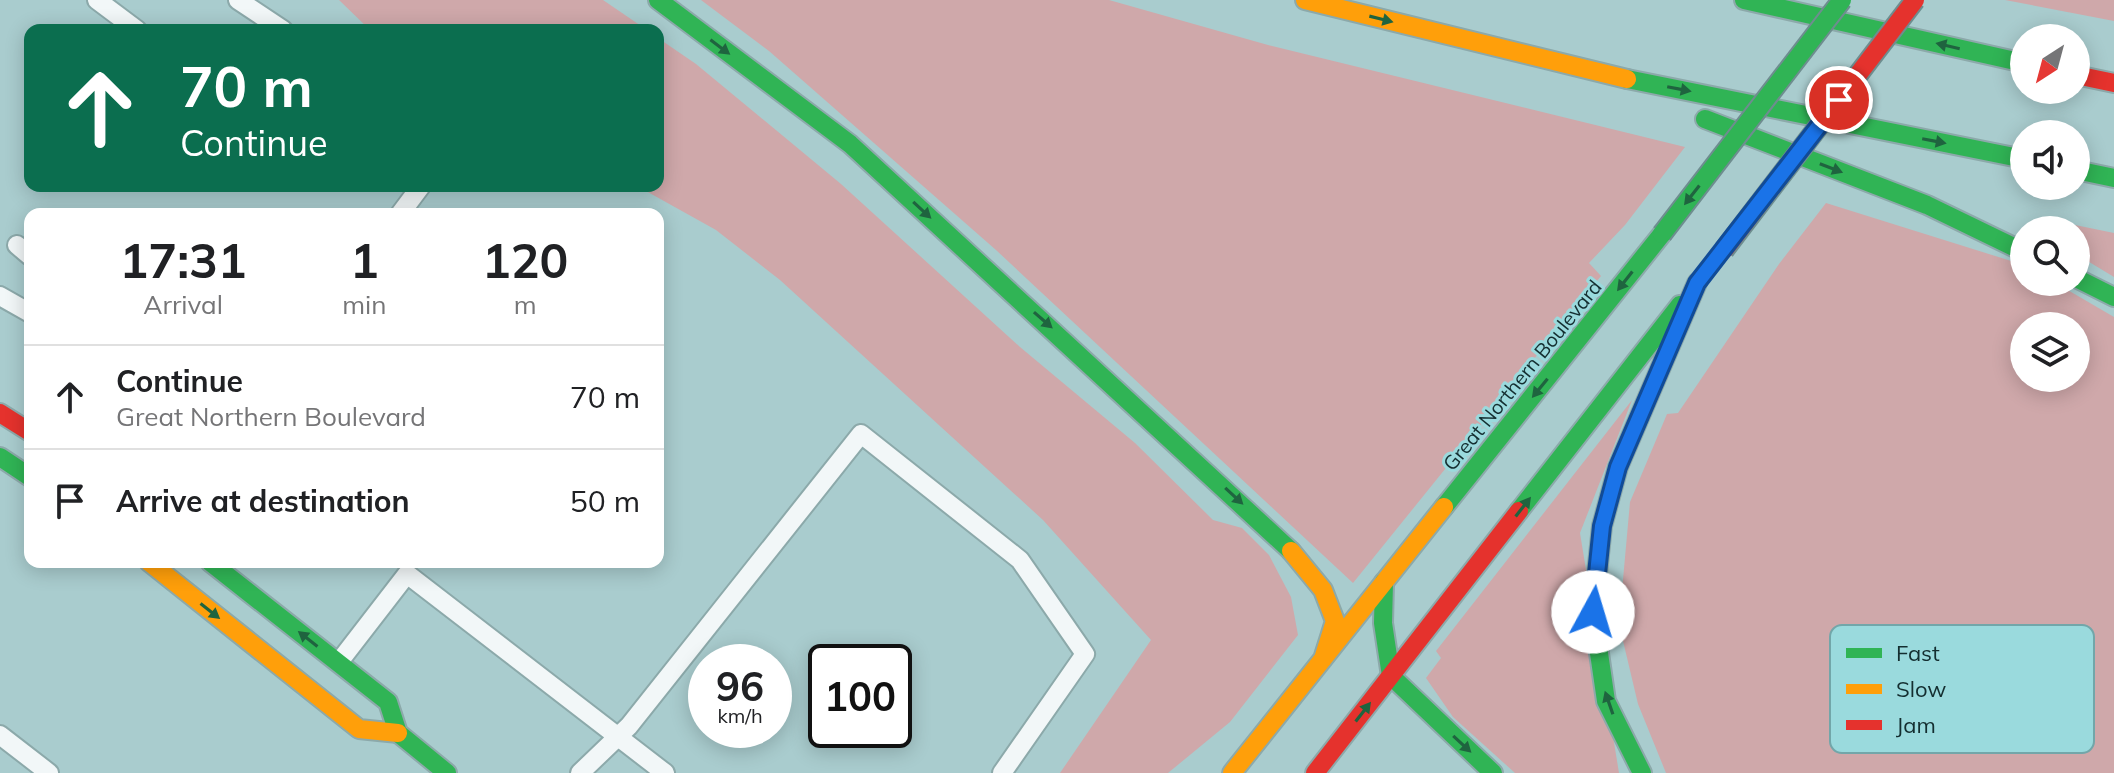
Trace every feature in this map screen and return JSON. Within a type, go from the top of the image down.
[{"type":"main road","points":[[658,0],[850,144],[1285,543],[1323,590],[1335,621],[1323,659]]},
{"type":"main road","points":[[1305,0],[1576,69],[2010,156]]},
{"type":"main road","points":[[1744,0],[2010,60]]},
{"type":"main road","name":"Great Northern Boulevard","points":[[1232,773],[1662,234],[1842,0]]},
{"type":"main road","points":[[1315,773],[1915,0]]},
{"type":"main road","points":[[1576,69],[1927,205],[2010,245]]},
{"type":"main road","points":[[2090,78],[2114,83]]},
{"type":"main road","points":[[2090,173],[2114,178]]},
{"type":"main road","points":[[1642,773],[1606,701],[1593,612],[1602,526],[1618,467],[1710,266]]},
{"type":"main road","points":[[2090,285],[2114,297]]},
{"type":"main road","points":[[0,413],[24,428]]},
{"type":"main road","points":[[0,457],[24,473]]},
{"type":"main road","points":[[157,568],[359,729],[398,733]]},
{"type":"main road","points":[[218,568],[388,702],[398,733],[447,773]]},
{"type":"main road","points":[[1384,582],[1383,623],[1391,676],[1493,773]]},
{"type":"lane","points":[[97,0],[129,24]]},
{"type":"lane","points":[[238,0],[274,24]]},
{"type":"lane","points":[[0,296],[24,310]]},
{"type":"lane","points":[[580,773],[615,736],[629,726],[861,434],[1020,560],[1085,654],[1002,773]]},
{"type":"lane","points":[[338,663],[408,568],[665,773]]},
{"type":"lane","points":[[0,735],[49,773]]},
{"type":"shaded area","points":[[339,0],[603,0],[638,24],[364,24]]},
{"type":"shaded area","points":[[701,0],[1109,0],[1268,45],[1685,147],[1625,225],[1589,263],[1601,276],[1353,583],[996,250],[769,51]]},
{"type":"shaded area","points":[[2005,0],[2114,0],[2114,21]]},
{"type":"shaded area","points":[[664,42],[696,64],[841,184],[1020,347],[1135,443],[1213,520],[1242,528],[1269,555],[1291,597],[1298,635],[1230,722],[1168,773],[1060,773],[1151,640],[1043,520],[780,280],[716,230],[648,192],[664,192]]},
{"type":"shaded area","points":[[1826,203],[2010,261],[2010,296],[2078,296],[2114,317],[2114,773],[1666,773],[1638,704],[1619,624],[1630,502],[1667,414],[1678,413],[1779,264]]},
{"type":"shaded area","points":[[2090,228],[2114,233],[2114,277],[2090,262]]},
{"type":"shaded area","points":[[1632,400],[1580,533],[1619,773],[1515,773],[1453,717],[1426,678],[1441,658],[1436,651]]},
{"type":"traffic: fast","points":[[658,0],[850,144],[1291,551]]},
{"type":"traffic: fast","points":[[1744,0],[2010,60]]},
{"type":"traffic: fast","points":[[1662,234],[1842,0]]},
{"type":"traffic: fast","points":[[1627,79],[2010,156]]},
{"type":"traffic: fast","points":[[1705,119],[1927,205],[2010,245]]},
{"type":"traffic: fast","points":[[2090,173],[2114,178]]},
{"type":"traffic: fast","points":[[1444,507],[1662,234]]},
{"type":"traffic: fast","points":[[1642,773],[1606,701],[1593,612],[1602,526],[1618,467],[1697,283]]},
{"type":"traffic: fast","points":[[2090,285],[2114,297]]},
{"type":"traffic: fast","points":[[1519,511],[1680,305]]},
{"type":"traffic: fast","points":[[0,457],[24,473]]},
{"type":"traffic: fast","points":[[218,568],[388,702],[398,733],[447,773]]},
{"type":"traffic: fast","points":[[1384,582],[1383,623],[1391,676],[1493,773]]},
{"type":"traffic: slow","points":[[1305,0],[1627,79]]},
{"type":"traffic: slow","points":[[1232,773],[1444,507]]},
{"type":"traffic: slow","points":[[1291,551],[1323,590],[1335,621],[1323,659]]},
{"type":"traffic: slow","points":[[157,568],[359,729],[398,733]]},
{"type":"traffic: jam","points":[[1724,250],[1915,0]]},
{"type":"traffic: jam","points":[[2090,78],[2114,83]]},
{"type":"traffic: jam","points":[[0,413],[24,428]]},
{"type":"traffic: jam","points":[[1315,773],[1519,511]]},
{"type":"route","points":[[1593,612],[1602,526],[1618,467],[1697,283],[1839,100]]}]
